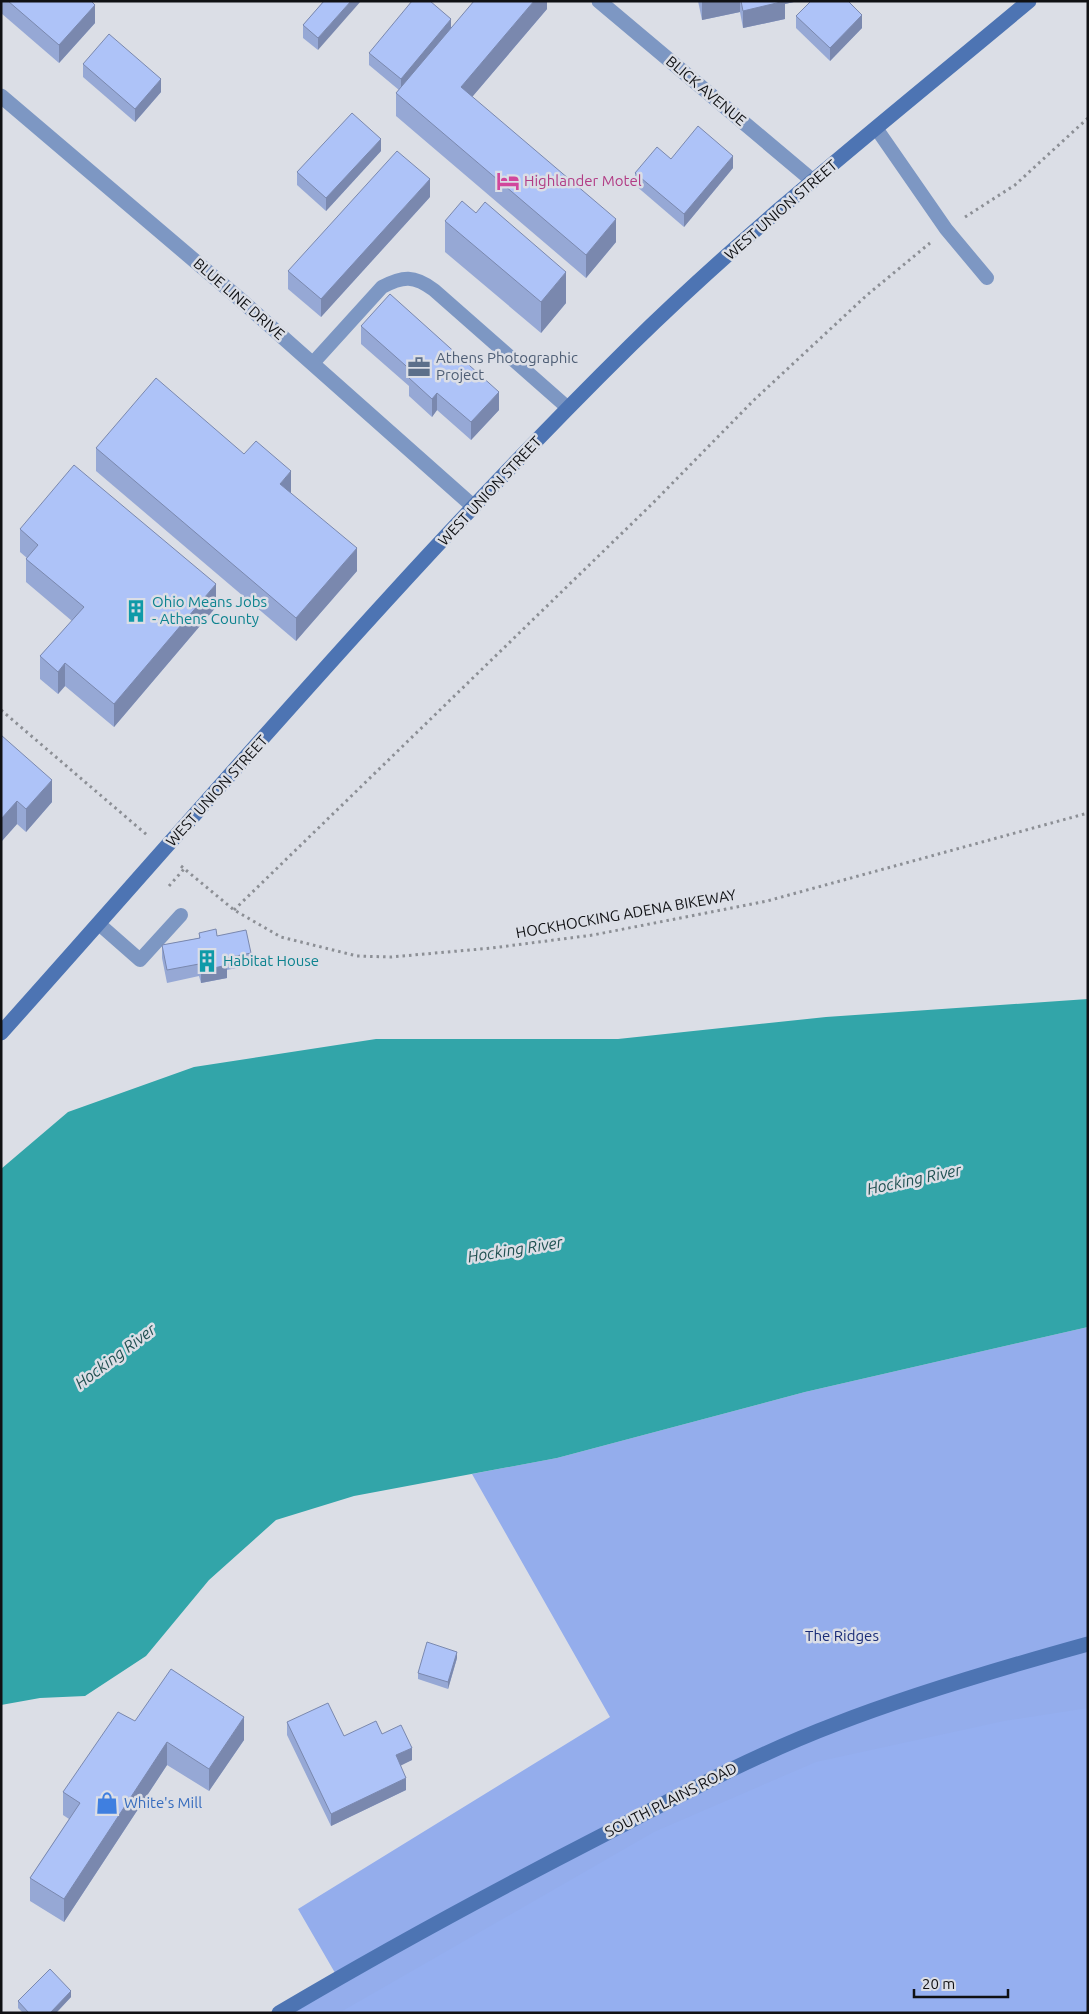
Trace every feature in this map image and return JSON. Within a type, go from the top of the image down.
[{"type":"main road","name":"WEST UNION STREET","points":[[1,1033],[474,507],[568,408],[633,343],[813,181],[1029,1]]},
{"type":"main road","name":"SOUTH PLAINS ROAD","points":[[279,2013],[528,1874],[739,1765],[836,1724],[1022,1662],[1088,1644]]},
{"type":"street","name":"BLICK AVENUE","points":[[599,1],[813,181]]},
{"type":"street","name":"BLUE LINE DRIVE","points":[[1,96],[312,363],[474,507]]},
{"type":"lane","points":[[876,128],[946,229],[987,278]]},
{"type":"lane","points":[[312,363],[382,287],[396,280],[410,278],[422,281],[434,290],[568,408]]},
{"type":"lane","points":[[99,924],[140,960],[181,915]]},
{"type":"path","points":[[234,910],[645,510],[754,400],[867,295],[946,229],[1016,186],[1088,118]]},
{"type":"path","points":[[1,710],[144,832]]},
{"type":"path","name":"HOCKHOCKING ADENA BIKEWAY","points":[[169,886],[183,868],[234,910],[281,937],[357,956],[391,957],[492,948],[594,935],[767,900],[1088,813]]},
{"type":"green space","name":"The Ridges","points":[[1088,1327],[1088,2013],[279,2013],[338,1978],[298,1909],[610,1717],[472,1474],[557,1458],[805,1392]]},
{"type":"shaded area","points":[[1088,1708],[1088,2013],[339,2013],[654,1832],[816,1762],[1004,1721]]},
{"type":"water","name":"Hocking River","points":[[1088,999],[1088,1327],[805,1392],[557,1458],[354,1496],[276,1520],[209,1580],[146,1656],[85,1696],[40,1698],[1,1705],[1,1169],[68,1112],[194,1067],[376,1039],[618,1039],[826,1017]]},
{"type":"building","points":[[8,1],[91,1],[95,5],[59,45]]},
{"type":"building","points":[[324,1],[351,1],[318,38],[303,25]]},
{"type":"building","points":[[412,1],[430,1],[451,19],[401,79],[369,53]]},
{"type":"building","name":"Highlander Motel","points":[[474,1],[534,1],[461,87],[616,219],[586,255],[396,93]]},
{"type":"building","points":[[741,1],[785,1],[743,11]]},
{"type":"building","points":[[811,1],[848,1],[862,15],[830,48],[796,16]]},
{"type":"building","points":[[109,34],[161,79],[135,109],[83,64]]},
{"type":"building","points":[[352,113],[381,139],[326,198],[297,172]]},
{"type":"building","name":"Highlander Motel","points":[[698,126],[733,156],[684,214],[635,173],[657,147],[671,159]]},
{"type":"building","points":[[397,151],[430,179],[321,299],[288,271]]},
{"type":"building","points":[[462,201],[476,213],[485,202],[566,272],[541,302],[445,221]]},
{"type":"building","name":"Athens Photographic Project","points":[[390,294],[499,392],[471,422],[437,393],[432,399],[409,378],[414,373],[361,326]]},
{"type":"building","points":[[156,378],[244,454],[256,441],[291,471],[280,484],[357,548],[296,618],[96,448]]},
{"type":"building","name":"Ohio Means Jobs - Athens County","points":[[74,465],[216,584],[114,704],[65,663],[58,672],[40,656],[84,607],[26,559],[38,545],[20,529]]},
{"type":"building","points":[[1,735],[52,780],[26,809],[17,801],[1,819]]},
{"type":"building","points":[[216,929],[217,936],[246,930],[251,953],[226,958],[227,965],[201,971],[199,964],[167,970],[162,945],[200,938],[199,933]]},
{"type":"building","points":[[427,1642],[457,1652],[448,1682],[418,1673]]},
{"type":"building","name":"White's Mill","points":[[171,1669],[244,1717],[209,1769],[167,1742],[64,1899],[30,1878],[80,1803],[63,1792],[118,1712],[135,1721]]},
{"type":"building","points":[[328,1703],[344,1736],[376,1721],[382,1734],[401,1725],[412,1748],[396,1755],[406,1778],[331,1814],[287,1722]]},
{"type":"building","points":[[50,1969],[71,1991],[50,2013],[29,2013],[18,2001]]},
{"type":"place","name":"Highlander Motel","points":[[508,181]]},
{"type":"place","name":"Athens Photographic Project","points":[[419,367]]},
{"type":"place","name":"Ohio Means Jobs - Athens County","points":[[136,611]]},
{"type":"place","name":"Habitat House","points":[[207,961]]},
{"type":"place","name":"White's Mill","points":[[107,1803]]}]
